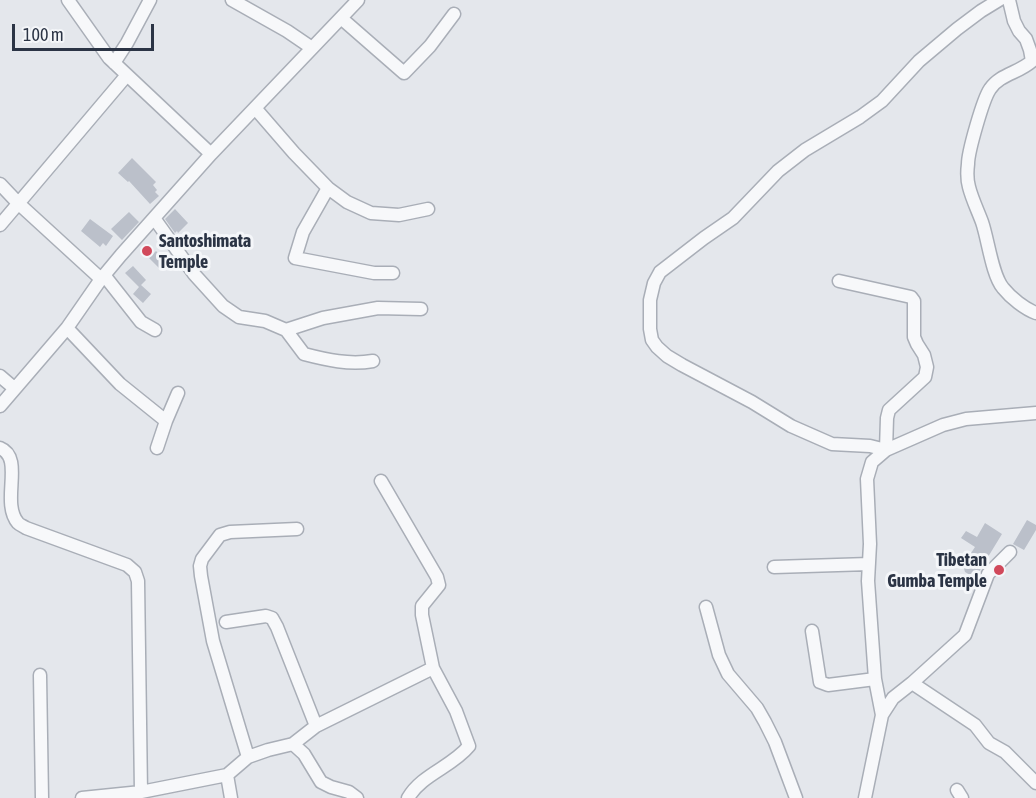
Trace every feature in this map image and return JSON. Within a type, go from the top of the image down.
[{"type":"street","points":[[68,0],[109,58],[211,154]]},
{"type":"street","points":[[114,63],[150,0]]},
{"type":"street","points":[[232,0],[312,48]]},
{"type":"street","points":[[0,406],[67,328],[103,277],[154,218],[211,154],[358,0]]},
{"type":"street","points":[[886,450],[870,446],[832,444],[791,426],[667,356],[652,340],[650,329],[650,300],[654,283],[660,272],[733,218],[778,171],[805,150],[882,101],[919,61],[957,29],[999,0]]},
{"type":"street","points":[[1009,0],[1014,21],[1026,39],[1030,50],[1032,64],[1004,75],[990,89],[982,105],[968,161],[969,187],[983,223],[993,267],[1001,287],[1030,311],[1036,313]]},
{"type":"street","points":[[341,18],[404,72],[429,46],[454,14]]},
{"type":"street","points":[[0,225],[127,75]]},
{"type":"street","points":[[255,108],[294,153],[328,188],[346,202],[371,213],[399,215],[428,208]]},
{"type":"street","points":[[0,184],[18,203],[103,277],[141,322],[155,330]]},
{"type":"street","points":[[328,188],[303,232],[295,258],[374,273],[393,273]]},
{"type":"street","points":[[154,218],[194,274],[223,306],[239,317],[266,321],[286,330],[304,354],[344,363],[373,361]]},
{"type":"street","points":[[839,281],[911,297],[914,301],[914,337],[924,355],[927,367],[925,377],[890,410],[887,418],[886,450]]},
{"type":"street","points":[[286,330],[323,318],[378,308],[421,309]]},
{"type":"street","points":[[67,328],[120,384],[166,420]]},
{"type":"street","points":[[0,376],[14,388]]},
{"type":"street","points":[[157,448],[178,393]]},
{"type":"street","points":[[882,715],[875,678],[868,581],[870,544],[867,479],[872,462],[886,450],[966,419],[1036,413]]},
{"type":"street","points":[[0,448],[5,450],[12,464],[10,497],[12,510],[18,522],[26,528],[128,565],[135,572],[138,581],[141,792]]},
{"type":"street","points":[[381,481],[437,577],[439,585],[422,606],[422,615],[434,668],[456,711],[469,746],[463,754],[431,774],[408,798]]},
{"type":"street","points":[[248,757],[213,641],[200,566],[202,559],[220,535],[230,532],[297,529]]},
{"type":"street","points":[[865,798],[882,715],[893,698],[965,635],[988,574],[1010,552]]},
{"type":"street","points":[[774,567],[869,564]]},
{"type":"street","points":[[706,607],[719,655],[728,674],[757,708],[765,722],[796,798]]},
{"type":"street","points":[[225,622],[267,616],[272,618],[316,726]]},
{"type":"street","points":[[812,631],[820,682],[828,685],[875,678]]},
{"type":"street","points":[[82,798],[120,796],[227,775],[248,757],[293,744],[316,726],[434,668]]},
{"type":"street","points":[[40,675],[42,798]]},
{"type":"street","points":[[912,683],[975,725],[989,743],[1005,752],[1036,783]]},
{"type":"street","points":[[293,744],[303,754],[321,782],[349,792],[357,798]]},
{"type":"street","points":[[227,775],[231,798]]},
{"type":"building","points":[[132,158],[156,182],[153,185],[159,196],[150,204],[129,181],[118,173]]},
{"type":"building","points":[[175,209],[188,223],[178,233],[177,231],[175,233],[165,219]]},
{"type":"building","points":[[129,212],[139,222],[122,240],[111,229]]},
{"type":"building","points":[[90,219],[113,236],[106,246],[103,243],[100,247],[81,231]]},
{"type":"building","points":[[156,251],[166,261],[159,268],[149,258]]},
{"type":"building","points":[[133,266],[146,280],[141,285],[151,294],[143,303],[133,294],[139,287],[125,273]]},
{"type":"building","points":[[1027,520],[1036,525],[1036,530],[1024,550],[1013,544]]},
{"type":"building","points":[[985,523],[1002,534],[977,575],[972,572],[970,575],[965,572],[963,565],[975,547],[961,538],[966,531],[977,537]]},
{"type":"place","name":"Santoshimata Temple","points":[[147,251]]},
{"type":"place","name":"Tibetan Gumba Temple","points":[[999,570]]}]
